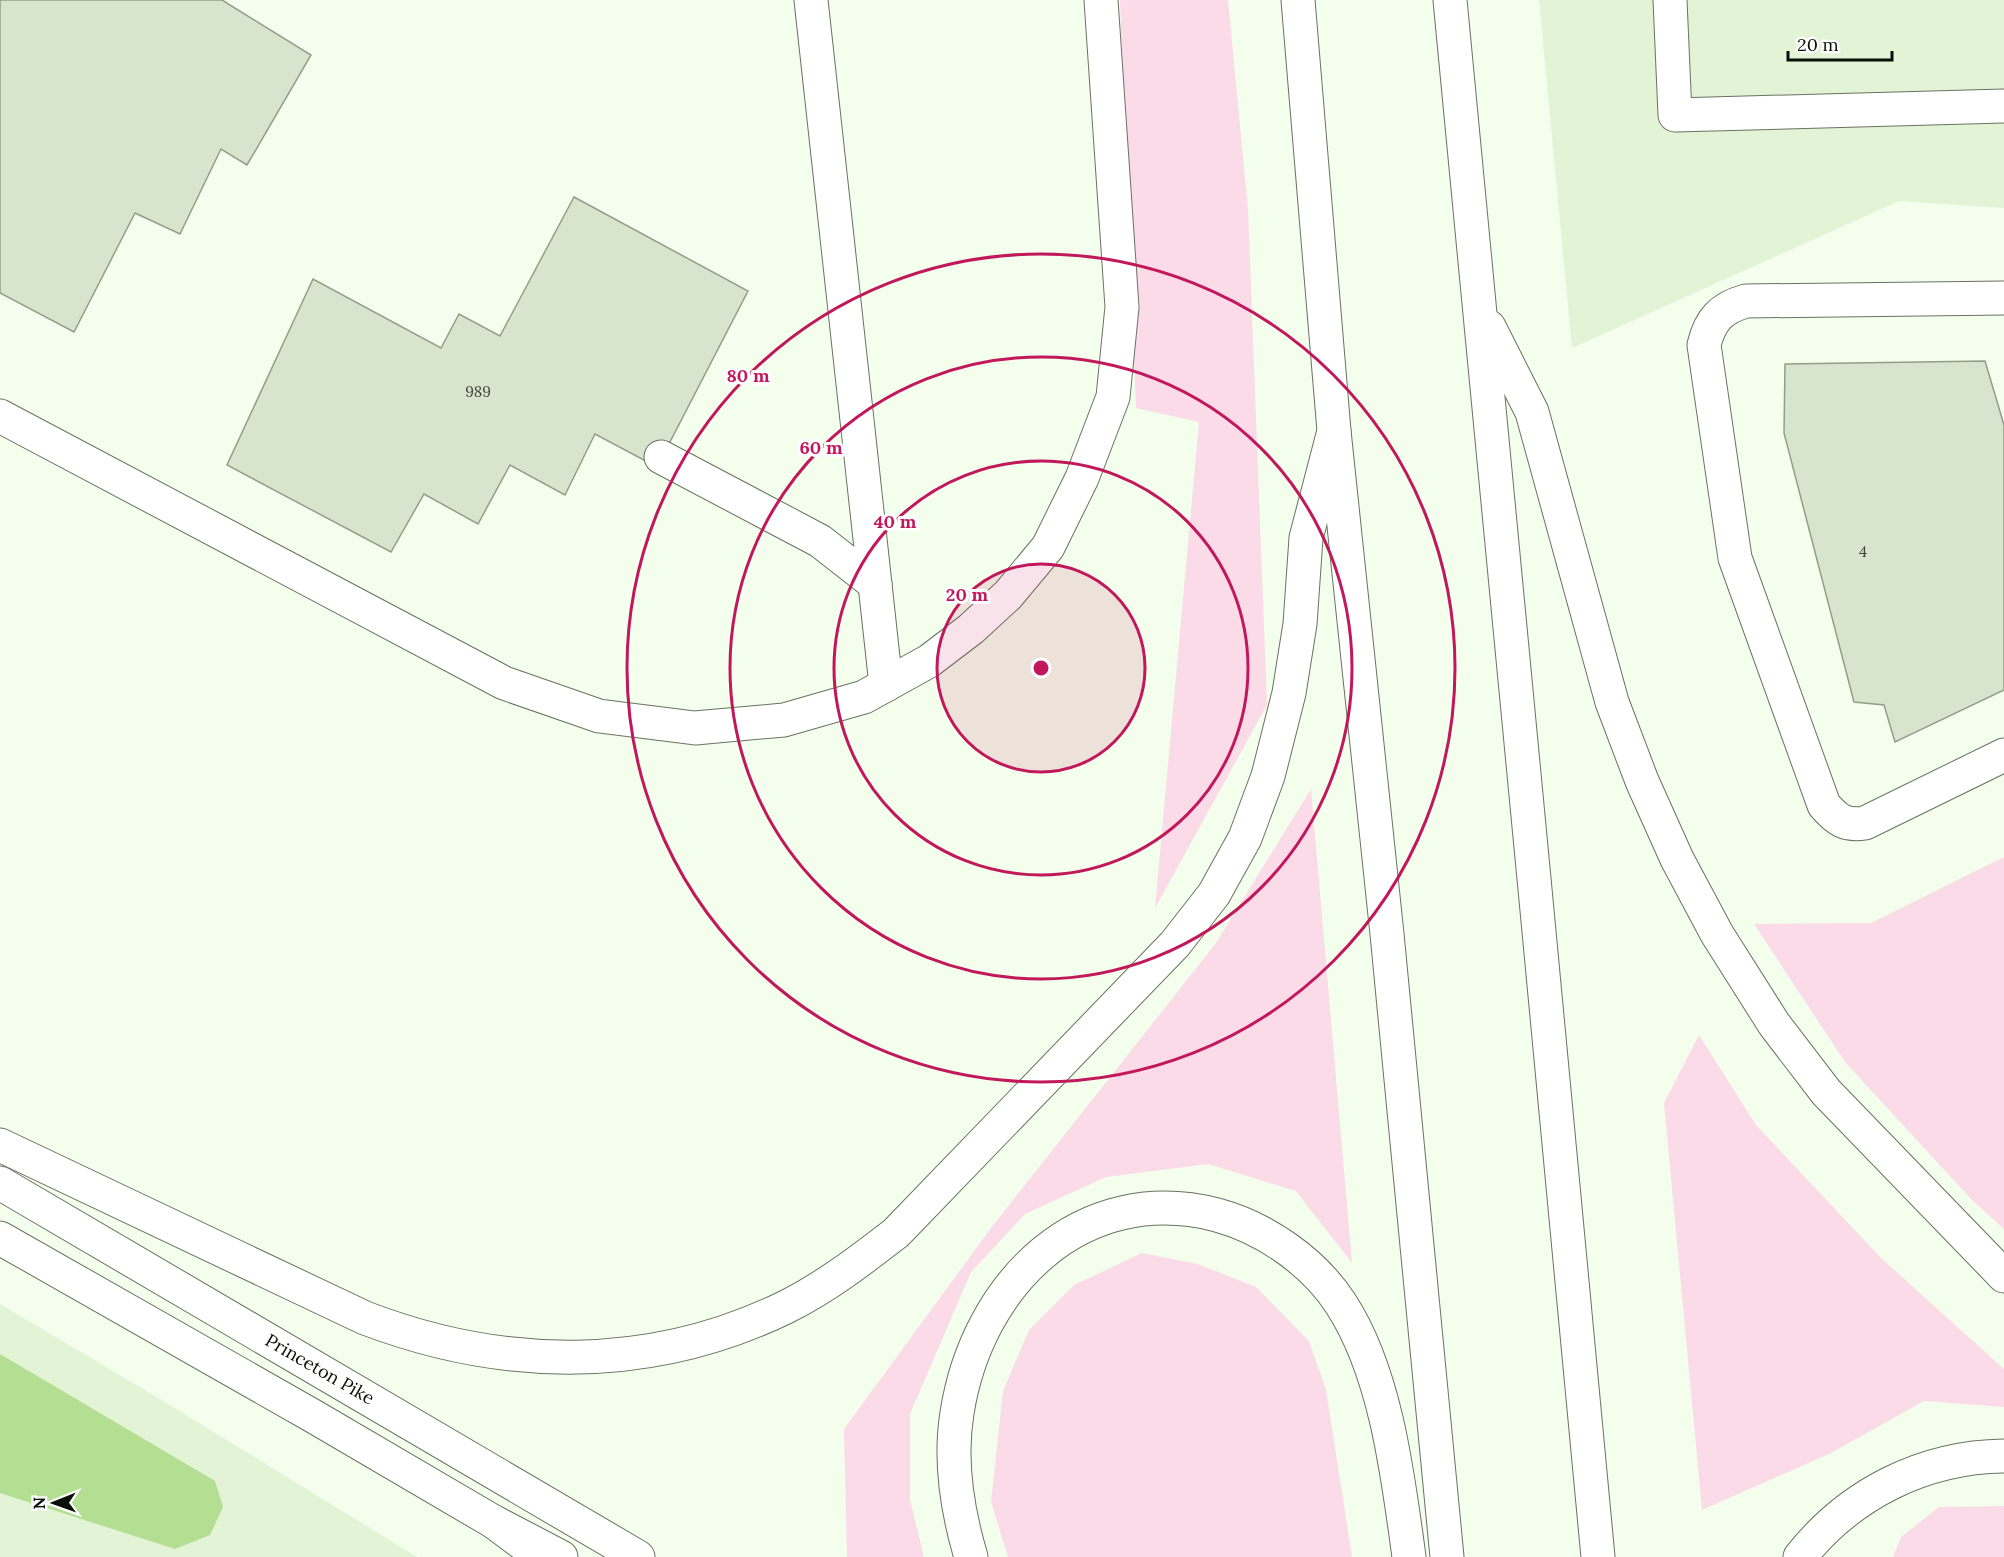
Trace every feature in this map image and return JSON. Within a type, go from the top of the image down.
[{"type":"main road","points":[[812,0],[886,685]]},
{"type":"main road","points":[[0,416],[504,683],[599,716],[695,728],[784,720],[864,697],[929,661],[971,629],[1008,595],[1048,547],[1082,478],[1113,397],[1122,307],[1101,0]]},
{"type":"main road","points":[[1298,0],[1334,430],[1388,934],[1447,1557]]},
{"type":"main road","points":[[1450,0],[1482,313],[1540,959],[1598,1557]]},
{"type":"main road","points":[[1670,0],[1675,115],[2004,106]]},
{"type":"main road","points":[[2004,298],[1746,301],[1728,306],[1717,315],[1708,329],[1704,345],[1735,558],[1824,805],[1836,819],[1850,825],[1865,823],[2004,755]]},
{"type":"main road","points":[[1482,313],[1533,412],[1612,702],[1638,772],[1677,859],[1717,934],[1774,1024],[1826,1092],[2004,1276]]},
{"type":"main road","points":[[0,1145],[365,1318],[400,1331],[469,1350],[530,1357],[600,1357],[661,1349],[718,1334],[787,1306],[848,1271],[896,1233],[1175,944],[1214,894],[1245,838],[1268,776],[1290,693],[1300,624],[1306,538],[1334,430]]},
{"type":"main road","points":[[661,457],[820,541],[875,584]]},
{"type":"main road","name":"Princeton Pike","points":[[0,1183],[638,1557]]},
{"type":"main road","points":[[971,1557],[959,1518],[954,1466],[957,1413],[968,1367],[986,1324],[1009,1286],[1037,1256],[1067,1233],[1108,1216],[1148,1208],[1192,1209],[1244,1224],[1273,1239],[1313,1270],[1340,1303],[1368,1357],[1384,1415],[1409,1557]]},
{"type":"main road","points":[[0,1238],[494,1522],[561,1557]]},
{"type":"main road","points":[[1800,1557],[1817,1536],[1850,1506],[1888,1483],[1934,1465],[1983,1456],[2004,1456]]},
{"type":"main road","points":[[494,1522],[541,1557]]},
{"type":"shaded area","points":[[1120,0],[1228,0],[1248,210],[1267,705],[1155,908],[1199,422],[1136,408]]},
{"type":"shaded area","points":[[1539,0],[2004,0],[2004,208],[1899,201],[1572,348]]},
{"type":"shaded area","points":[[1311,789],[1352,1263],[1296,1191],[1208,1164],[1106,1177],[1025,1214],[971,1272],[910,1414],[910,1500],[924,1557],[847,1557],[844,1429],[991,1228],[1216,943]]},
{"type":"shaded area","points":[[2004,857],[2004,1229],[1972,1200],[1845,1062],[1754,924],[1871,923]]},
{"type":"shaded area","points":[[1699,1035],[1756,1125],[1881,1258],[2004,1369],[2004,1407],[1924,1401],[1831,1453],[1702,1510],[1664,1103]]},
{"type":"shaded area","points":[[1142,1253],[1198,1264],[1256,1287],[1309,1341],[1326,1390],[1352,1557],[1008,1557],[991,1502],[1003,1391],[1029,1330],[1074,1285]]},
{"type":"shaded area","points":[[0,1304],[155,1396],[417,1557],[0,1557]]},
{"type":"shaded area","points":[[0,1354],[215,1481],[223,1507],[210,1535],[175,1549],[0,1493]]},
{"type":"shaded area","points":[[2004,1506],[2004,1557],[1893,1557],[1901,1537],[1939,1507]]},
{"type":"building","points":[[0,0],[222,0],[311,55],[247,165],[221,149],[180,234],[135,213],[74,332],[0,293]]},
{"type":"building","points":[[574,197],[748,291],[657,467],[595,434],[565,495],[510,465],[478,524],[424,494],[391,552],[227,465],[313,279],[441,348],[459,314],[500,336]]},
{"type":"building","points":[[1985,361],[2004,425],[2004,690],[1895,742],[1884,705],[1854,702],[1784,433],[1785,364]]}]
